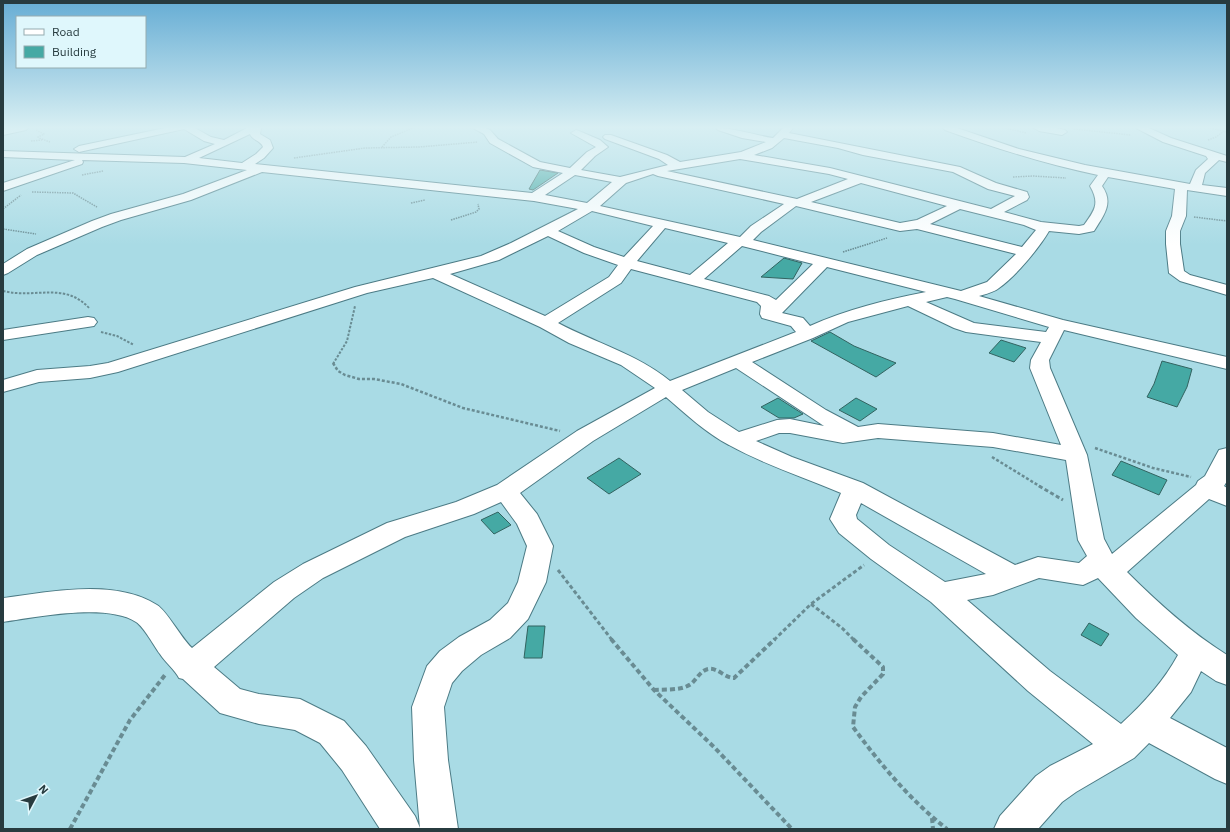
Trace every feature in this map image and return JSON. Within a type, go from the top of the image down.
[{"type":"street","points":[[3,187],[63,167]]},
{"type":"street","points":[[251,167],[534,197],[589,207],[663,223],[954,295],[1056,331]]},
{"type":"street","points":[[546,167],[620,180],[674,167]]},
{"type":"street","points":[[534,197],[577,167]]},
{"type":"street","points":[[809,167],[823,169],[1042,226],[1079,230],[1089,228],[1098,214],[1103,200],[1102,195],[1096,186],[1102,175]]},
{"type":"street","points":[[944,167],[956,169],[985,182],[1023,195],[1023,197],[993,213]]},
{"type":"street","points":[[1073,167],[1102,175],[1227,192]]},
{"type":"street","points":[[1206,167],[1188,187],[1173,231],[1173,244],[1177,273],[1185,278],[1227,290]]},
{"type":"street","points":[[3,270],[32,252],[116,216],[187,197],[260,168]]},
{"type":"street","points":[[913,174],[956,169]]},
{"type":"street","points":[[651,172],[796,202],[875,222],[913,227],[1025,252]]},
{"type":"street","points":[[876,183],[899,177]]},
{"type":"street","points":[[692,281],[756,229],[796,202],[860,179]]},
{"type":"street","points":[[3,386],[37,376],[103,370],[394,280],[435,273],[496,256],[548,231],[589,207],[602,198],[620,180]]},
{"type":"street","points":[[913,227],[958,205]]},
{"type":"street","points":[[546,323],[615,280],[627,263],[663,223]]},
{"type":"street","points":[[184,662],[313,571],[396,530],[465,508],[505,491],[585,436],[667,389],[847,317],[883,306],[954,295],[993,285],[1001,279],[1043,231],[1044,228],[1042,226]]},
{"type":"street","points":[[548,231],[589,250],[627,263],[763,299],[770,304],[767,312],[770,315],[797,322],[807,334]]},
{"type":"street","points":[[770,315],[823,262]]},
{"type":"street","points":[[435,273],[546,323],[575,339],[640,367],[701,416],[736,440],[784,462],[854,489],[1014,577]]},
{"type":"street","points":[[911,301],[972,328],[1056,331],[1227,363]]},
{"type":"street","points":[[3,335],[88,322]]},
{"type":"street","points":[[1056,331],[1040,360],[1040,368],[1072,446],[1091,540],[1106,566],[1146,610],[1195,650],[1227,671]]},
{"type":"street","points":[[738,361],[819,414],[854,434]]},
{"type":"street","points":[[736,440],[786,426],[844,436],[878,431],[1072,446]]},
{"type":"street","points":[[941,594],[971,589],[1014,577],[1034,568],[1043,567],[1083,574],[1106,566],[1216,489],[1227,455]]},
{"type":"street","points":[[854,489],[844,515],[845,523],[880,552],[941,594],[1039,680],[1122,746]]},
{"type":"street","points":[[439,829],[431,760],[428,707],[438,676],[451,661],[470,646],[500,629],[518,611],[532,582],[540,546],[528,520],[505,491]]},
{"type":"street","points":[[3,610],[73,601],[124,603],[148,614],[184,662],[231,702],[259,710],[300,714],[332,732],[354,758],[402,829]]},
{"type":"street","points":[[1013,829],[1049,789],[1058,782],[1122,746],[1146,723],[1180,682],[1195,650]]},
{"type":"street","points":[[1146,723],[1227,767]]},
{"type":"path","points":[[260,168],[264,167]]},
{"type":"path","points":[[78,176],[105,171]]},
{"type":"path","points":[[985,182],[1021,176],[1059,178],[1102,175]]},
{"type":"path","points":[[450,220],[479,209],[480,206],[472,196],[470,190]]},
{"type":"path","points":[[27,192],[73,193],[81,196],[97,207]]},
{"type":"path","points":[[1179,216],[1227,221]]},
{"type":"path","points":[[823,262],[852,249],[898,234],[913,227]]},
{"type":"path","points":[[3,229],[42,235]]},
{"type":"path","points":[[361,290],[353,314],[347,341],[333,364],[338,371],[345,375],[359,378],[401,384],[463,408],[585,436]]},
{"type":"path","points":[[961,437],[1085,512]]},
{"type":"path","points":[[1072,446],[1187,476],[1216,489]]},
{"type":"path","points":[[540,546],[608,635],[654,690],[719,752],[792,829]]},
{"type":"path","points":[[654,690],[685,687],[692,683],[703,671],[709,669],[714,670],[730,679],[734,678],[811,604],[880,552]]},
{"type":"path","points":[[811,604],[842,628],[884,667],[883,674],[861,697],[855,707],[853,727],[871,752],[904,792],[932,818],[947,829]]},
{"type":"path","points":[[70,829],[130,720],[184,662]]},
{"type":"path","points":[[932,818],[933,829]]},
{"type":"building","points":[[540,170],[558,173],[533,190],[529,189]]},
{"type":"building","points":[[784,258],[802,263],[793,279],[761,277]]},
{"type":"building","points":[[830,332],[854,346],[896,363],[876,377],[811,341]]},
{"type":"building","points":[[1001,340],[1026,348],[1014,362],[989,353]]},
{"type":"building","points":[[1162,361],[1192,369],[1187,387],[1177,407],[1147,397],[1154,384]]},
{"type":"building","points":[[778,398],[803,414],[794,418],[779,418],[761,407]]},
{"type":"building","points":[[856,398],[877,409],[860,421],[839,410]]},
{"type":"building","points":[[619,458],[641,474],[609,494],[587,478]]},
{"type":"building","points":[[1121,461],[1167,480],[1159,495],[1112,475]]},
{"type":"building","points":[[498,512],[511,525],[494,534],[481,520]]},
{"type":"building","points":[[1089,623],[1109,634],[1101,646],[1081,635]]},
{"type":"building","points":[[528,626],[545,626],[542,658],[524,658]]}]
